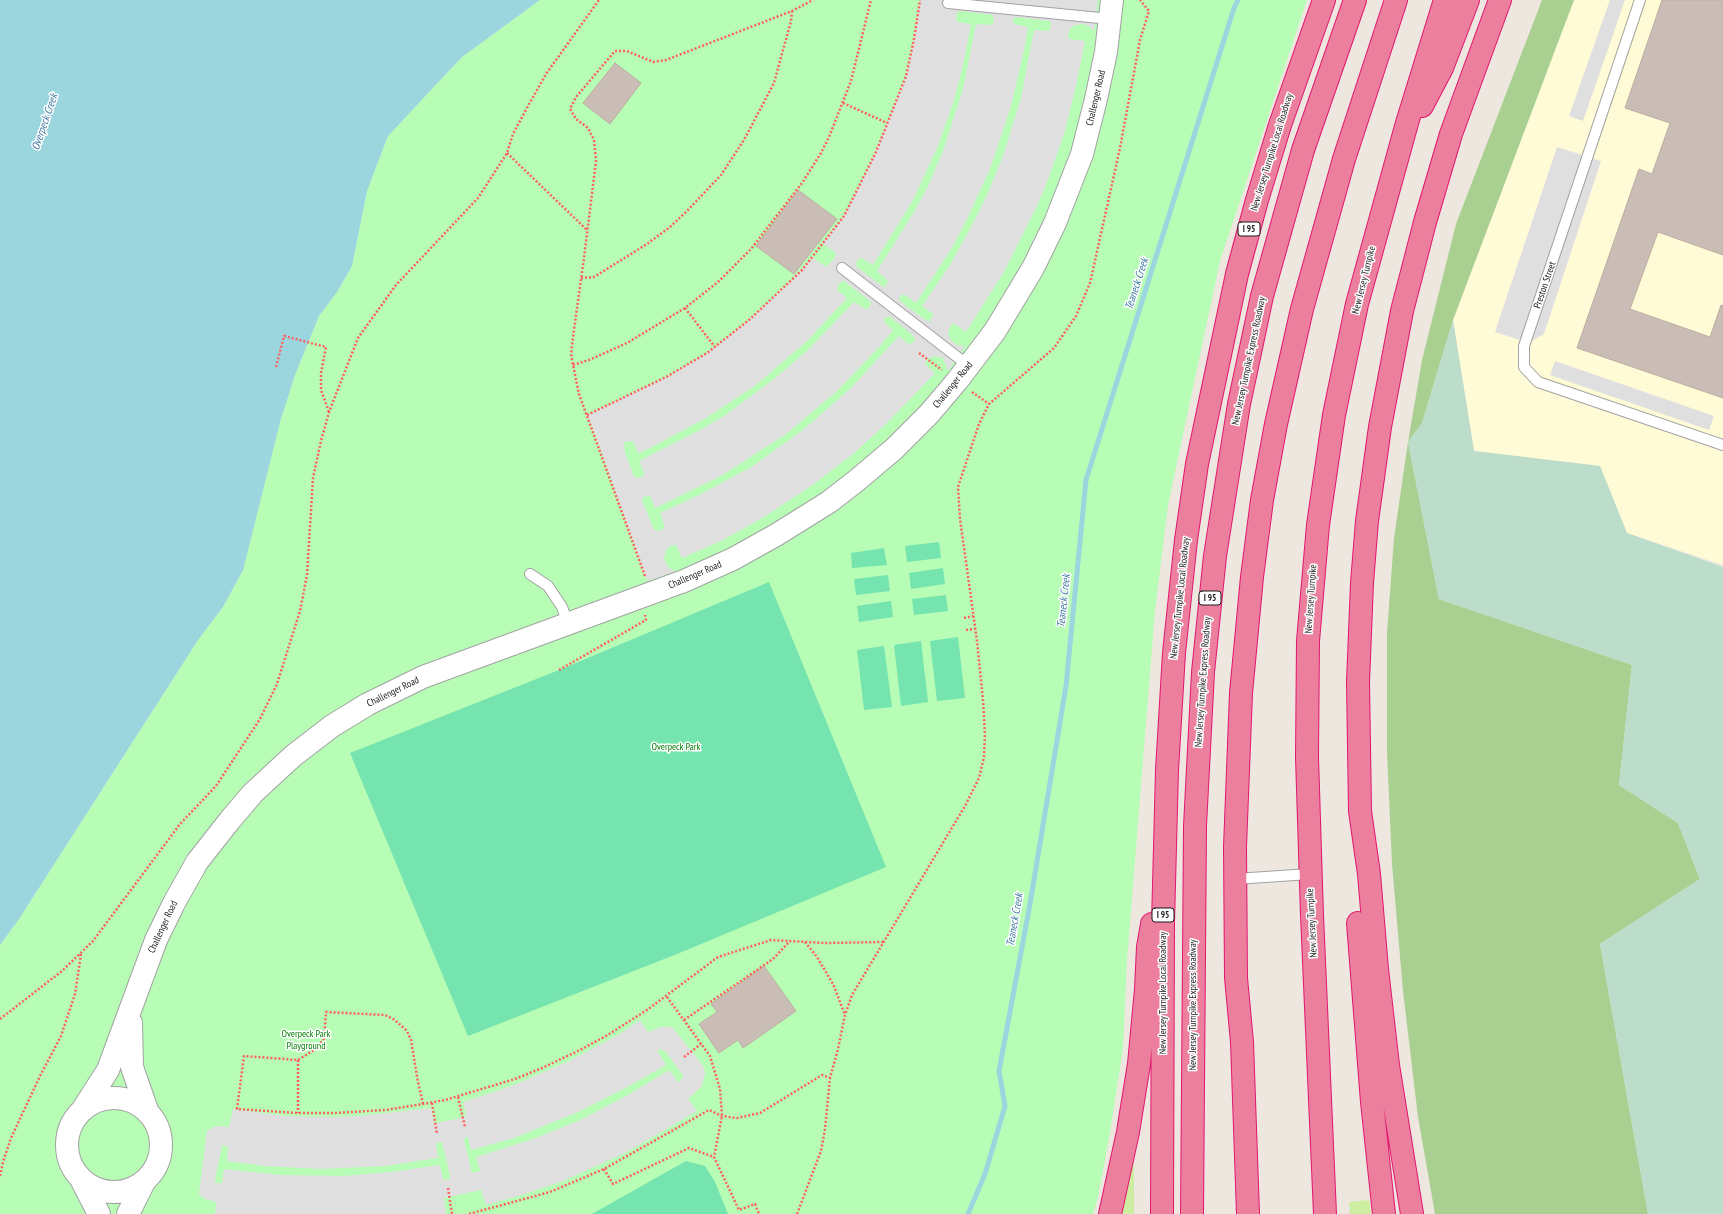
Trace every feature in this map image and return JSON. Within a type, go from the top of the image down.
[{"type":"highway","name":"New Jersey Turnpike Local Roadway","points":[[1162,1214],[1164,866],[1167,770],[1174,653],[1181,579],[1197,464],[1228,312],[1257,200],[1287,104],[1324,0]]},
{"type":"highway","name":"New Jersey Turnpike Express Roadway","points":[[1192,1214],[1195,826],[1203,672],[1217,541],[1239,404],[1268,274],[1303,150],[1354,0]]},
{"type":"highway","points":[[1248,1214],[1242,1042],[1236,978],[1235,879],[1237,766],[1247,624],[1262,500],[1292,347],[1322,234],[1355,122],[1396,0]]},
{"type":"highway","name":"New Jersey Turnpike","points":[[1325,1214],[1310,874],[1307,757],[1310,602],[1322,486],[1348,341],[1398,153],[1445,0]]},
{"type":"highway","points":[[1398,153],[1442,68],[1468,0]]},
{"type":"highway","points":[[1384,1214],[1372,1102],[1354,872],[1360,811],[1358,706],[1360,615],[1368,521],[1385,397],[1402,311],[1433,193],[1460,107],[1500,0]]},
{"type":"highway","points":[[1360,811],[1369,874],[1375,950],[1388,1065],[1412,1214]]},
{"type":"highway","points":[[1110,1214],[1134,1100],[1143,1027],[1148,948],[1164,866]]},
{"type":"highway","points":[[1233,1214],[1227,1042],[1236,978]]},
{"type":"street","name":"Challenger Road","points":[[99,1214],[82,1181],[71,1166],[66,1146],[70,1126],[83,1109],[108,1070],[156,940],[174,903],[197,862],[230,820],[253,793],[293,756],[332,726],[368,704],[423,677],[684,581],[733,559],[776,535],[829,502],[894,449],[929,414],[969,366],[995,331],[1033,268],[1055,222],[1082,154],[1106,52],[1111,9]]},
{"type":"street","name":"Challenger Road","points":[[131,1008],[130,1045],[132,1067],[148,1113]]},
{"type":"street","name":"Challenger Road","points":[[83,1109],[97,1101],[115,1098],[133,1102],[148,1113],[155,1121],[159,1132],[161,1152],[155,1169],[144,1182],[128,1214]]},
{"type":"street","name":"Challenger Road","points":[[82,1181],[96,1189],[112,1193],[129,1190],[144,1182]]},
{"type":"lane","name":"Preston Street","points":[[1640,0],[1524,346],[1524,366],[1538,382],[1723,445]]},
{"type":"lane","points":[[948,3],[1111,9]]},
{"type":"lane","points":[[842,268],[969,366]]},
{"type":"lane","points":[[530,574],[548,586],[562,607],[568,624]]},
{"type":"lane","points":[[1235,879],[1310,874]]},
{"type":"path","points":[[0,1019],[62,971],[93,941],[180,824],[216,786],[260,719],[277,684],[300,611],[307,575],[313,478],[328,412],[358,338],[396,284],[478,198],[507,153],[513,134],[546,74],[599,0]]},
{"type":"path","points":[[559,670],[646,620],[634,586],[642,583],[645,579],[644,574],[579,394],[571,354],[596,161],[594,140],[588,128],[576,119],[570,109],[576,97],[615,51],[627,50],[653,62],[666,60],[792,11],[813,0]]},
{"type":"path","points":[[573,365],[589,360],[627,343],[684,308],[736,265],[791,198],[821,153],[844,103],[872,0]]},
{"type":"path","points":[[587,415],[666,377],[696,360],[749,320],[802,270],[844,216],[867,171],[906,76],[920,0]]},
{"type":"path","points":[[797,1214],[821,1152],[830,1078],[845,1015],[852,995],[965,806],[978,778],[984,757],[985,735],[983,700],[960,519],[958,488],[978,424],[989,404],[1054,348],[1076,316],[1090,283],[1120,148],[1140,40],[1149,11],[1140,0]]},
{"type":"path","points":[[581,278],[594,277],[648,244],[681,216],[721,175],[744,140],[774,83],[791,21],[792,11]]},
{"type":"path","points":[[844,103],[887,123]]},
{"type":"path","points":[[507,153],[588,230]]},
{"type":"path","points":[[684,308],[715,347]]},
{"type":"path","points":[[276,368],[284,336],[326,347],[321,373],[321,390],[328,412]]},
{"type":"path","points":[[964,618],[973,616]]},
{"type":"path","points":[[966,630],[975,629]]},
{"type":"path","points":[[423,1104],[411,1040],[407,1031],[395,1020],[385,1015],[326,1012],[324,1039],[314,1050],[298,1060],[244,1056],[237,1109],[298,1113],[379,1110],[432,1103],[458,1097],[515,1079],[542,1068],[606,1036],[667,997],[718,957],[771,940],[825,943],[884,942]]},
{"type":"path","points":[[684,1020],[773,959],[790,940]]},
{"type":"path","points":[[804,942],[817,957],[833,984],[845,1015]]},
{"type":"path","points":[[0,1176],[11,1138],[41,1074],[61,1036],[75,994],[81,953]]},
{"type":"path","points":[[667,997],[710,1056],[720,1088],[722,1116],[714,1157],[739,1210],[755,1204],[760,1214]]},
{"type":"path","points":[[684,1057],[701,1044]]},
{"type":"path","points":[[298,1060],[298,1113]]},
{"type":"path","points":[[469,1214],[550,1192],[604,1169],[709,1110],[722,1116],[737,1118],[760,1113],[822,1075],[830,1078]]},
{"type":"path","points":[[458,1097],[465,1127]]},
{"type":"path","points":[[432,1103],[436,1134]]},
{"type":"path","points":[[604,1169],[612,1184],[689,1148],[714,1157]]},
{"type":"path","points":[[448,1188],[452,1214]]},
{"type":"shaded area","points":[[920,0],[1098,0],[1094,31],[1087,25],[1081,24],[1073,26],[1069,31],[1069,39],[1085,41],[1065,131],[1049,177],[1038,204],[1004,272],[966,332],[953,323],[949,329],[948,335],[952,341],[957,345],[965,346],[948,371],[943,358],[935,356],[927,359],[925,364],[935,373],[886,424],[853,454],[811,486],[764,517],[723,540],[682,558],[676,545],[670,546],[666,550],[664,559],[668,567],[675,572],[647,581],[587,415],[666,377],[707,353],[749,320],[792,280],[812,257],[826,267],[834,259],[836,255],[835,252],[822,243],[844,216],[867,171],[906,76]],"holes":[[[961,11],[993,15],[994,22],[990,25],[976,24],[963,89],[943,151],[928,186],[914,212],[877,271],[888,281],[885,287],[857,267],[856,262],[861,258],[873,265],[913,200],[938,146],[954,100],[964,61],[971,24],[957,22],[956,15]],[[1015,17],[1049,21],[1051,22],[1050,30],[1034,30],[1021,98],[1003,156],[987,195],[971,227],[950,265],[922,306],[933,314],[930,321],[927,321],[901,302],[899,298],[902,295],[905,295],[916,303],[953,246],[990,169],[1011,106],[1028,27],[1014,24],[1013,20]],[[844,281],[870,301],[871,303],[869,308],[865,309],[854,302],[808,350],[774,379],[727,414],[702,429],[639,461],[644,472],[644,476],[637,478],[634,476],[625,453],[624,442],[633,441],[638,453],[646,450],[706,418],[756,385],[807,341],[847,298],[837,290],[839,283]],[[889,316],[914,336],[915,340],[911,344],[907,343],[899,336],[850,389],[804,429],[753,466],[701,494],[660,513],[664,528],[659,531],[654,530],[642,500],[643,497],[650,496],[655,508],[721,476],[786,434],[837,391],[879,347],[893,330],[884,322],[884,319]]]},
{"type":"shaded area","points":[[1574,0],[1723,0],[1723,565],[1627,533],[1600,466],[1474,451],[1453,320]]},
{"type":"shaded area","points":[[1610,0],[1625,0],[1583,121],[1569,116]]},
{"type":"shaded area","points":[[1557,147],[1601,161],[1544,334],[1529,343],[1495,332]]},
{"type":"shaded area","points":[[1555,361],[1714,416],[1709,430],[1550,375]]},
{"type":"shaded area","points":[[640,1020],[648,1032],[661,1027],[672,1027],[704,1067],[705,1074],[702,1086],[688,1099],[697,1111],[625,1153],[563,1181],[486,1205],[481,1190],[444,1198],[446,1214],[215,1214],[216,1202],[205,1199],[199,1194],[207,1130],[217,1126],[229,1127],[233,1109],[285,1116],[332,1117],[359,1116],[431,1108],[434,1123],[452,1120],[466,1116],[463,1102],[514,1085],[569,1061],[618,1035]],"holes":[[[660,1049],[666,1052],[682,1074],[683,1077],[680,1082],[678,1082],[669,1070],[628,1095],[578,1121],[530,1140],[476,1157],[480,1171],[472,1173],[464,1140],[466,1137],[468,1137],[471,1150],[514,1138],[578,1112],[666,1065],[658,1052]],[[442,1142],[450,1179],[443,1179],[440,1165],[391,1172],[344,1176],[281,1175],[224,1169],[222,1183],[216,1183],[215,1180],[222,1145],[228,1147],[227,1161],[265,1166],[321,1169],[385,1166],[438,1158],[436,1144]]]},
{"type":"green space","name":"Overpeck Park","points":[[540,0],[1307,0],[1220,261],[1168,505],[1155,611],[1127,961],[1123,1048],[1110,1133],[1098,1197],[1093,1214],[0,1214],[0,945],[19,919],[198,640],[223,607],[243,570],[280,422],[295,375],[319,316],[337,292],[352,266],[367,191],[388,136],[462,57]]},
{"type":"green space","points":[[1542,0],[1574,0],[1453,320],[1422,423],[1408,442],[1422,360],[1456,224]]},
{"type":"green space","points":[[1453,320],[1474,451],[1600,466],[1627,533],[1723,567],[1723,1214],[1648,1214],[1600,944],[1700,879],[1678,823],[1619,785],[1632,665],[1439,599],[1408,442],[1422,423]]},
{"type":"green space","points":[[1408,442],[1439,599],[1632,665],[1619,785],[1678,823],[1700,879],[1600,944],[1648,1214],[1435,1214],[1418,1117],[1403,991],[1392,864],[1387,753],[1387,633],[1394,538]]},
{"type":"green space","points":[[939,542],[941,558],[907,562],[905,546]]},
{"type":"green space","points":[[884,548],[887,565],[852,568],[851,553]]},
{"type":"green space","points":[[943,568],[945,584],[911,589],[909,573]]},
{"type":"green space","points":[[888,575],[890,591],[856,595],[854,579]]},
{"type":"green space","points":[[769,582],[886,867],[677,954],[468,1036],[350,753],[559,670]]},
{"type":"green space","points":[[946,595],[948,611],[914,615],[912,599]]},
{"type":"green space","points":[[891,601],[893,617],[859,622],[857,606]]},
{"type":"green space","points":[[958,637],[965,698],[937,701],[930,641]]},
{"type":"green space","points":[[921,641],[928,702],[901,706],[894,645]]},
{"type":"green space","points":[[884,646],[892,707],[864,710],[857,650]]},
{"type":"green space","points":[[1134,1151],[1134,1214],[1115,1214]]},
{"type":"green space","points":[[686,1161],[705,1166],[715,1182],[728,1214],[592,1214]]},
{"type":"green space","points":[[1369,1200],[1371,1214],[1350,1214],[1349,1202]]},
{"type":"water","name":"Overpeck Creek","points":[[0,0],[540,0],[462,57],[388,136],[367,191],[352,266],[337,292],[319,316],[295,375],[280,422],[243,570],[223,607],[198,640],[19,919],[0,945]]},
{"type":"building","points":[[1662,0],[1723,0],[1723,255],[1658,232],[1630,309],[1710,337],[1721,305],[1723,306],[1723,398],[1577,348],[1639,169],[1652,174],[1670,123],[1625,108]]},
{"type":"building","points":[[615,63],[641,83],[610,124],[583,103]]},
{"type":"building","points":[[798,190],[837,219],[794,274],[756,246]]},
{"type":"building","points":[[764,966],[796,1011],[743,1048],[738,1040],[719,1053],[699,1024],[717,1012],[711,1004]]},
{"type":"waterway","name":"Teaneck Creek","points":[[968,1214],[985,1174],[1005,1106],[999,1071],[1030,904],[1066,686],[1086,480],[1234,8],[1238,0]]},
{"type":"park label","name":"Overpeck Park Playground","points":[[306,1040]]}]
